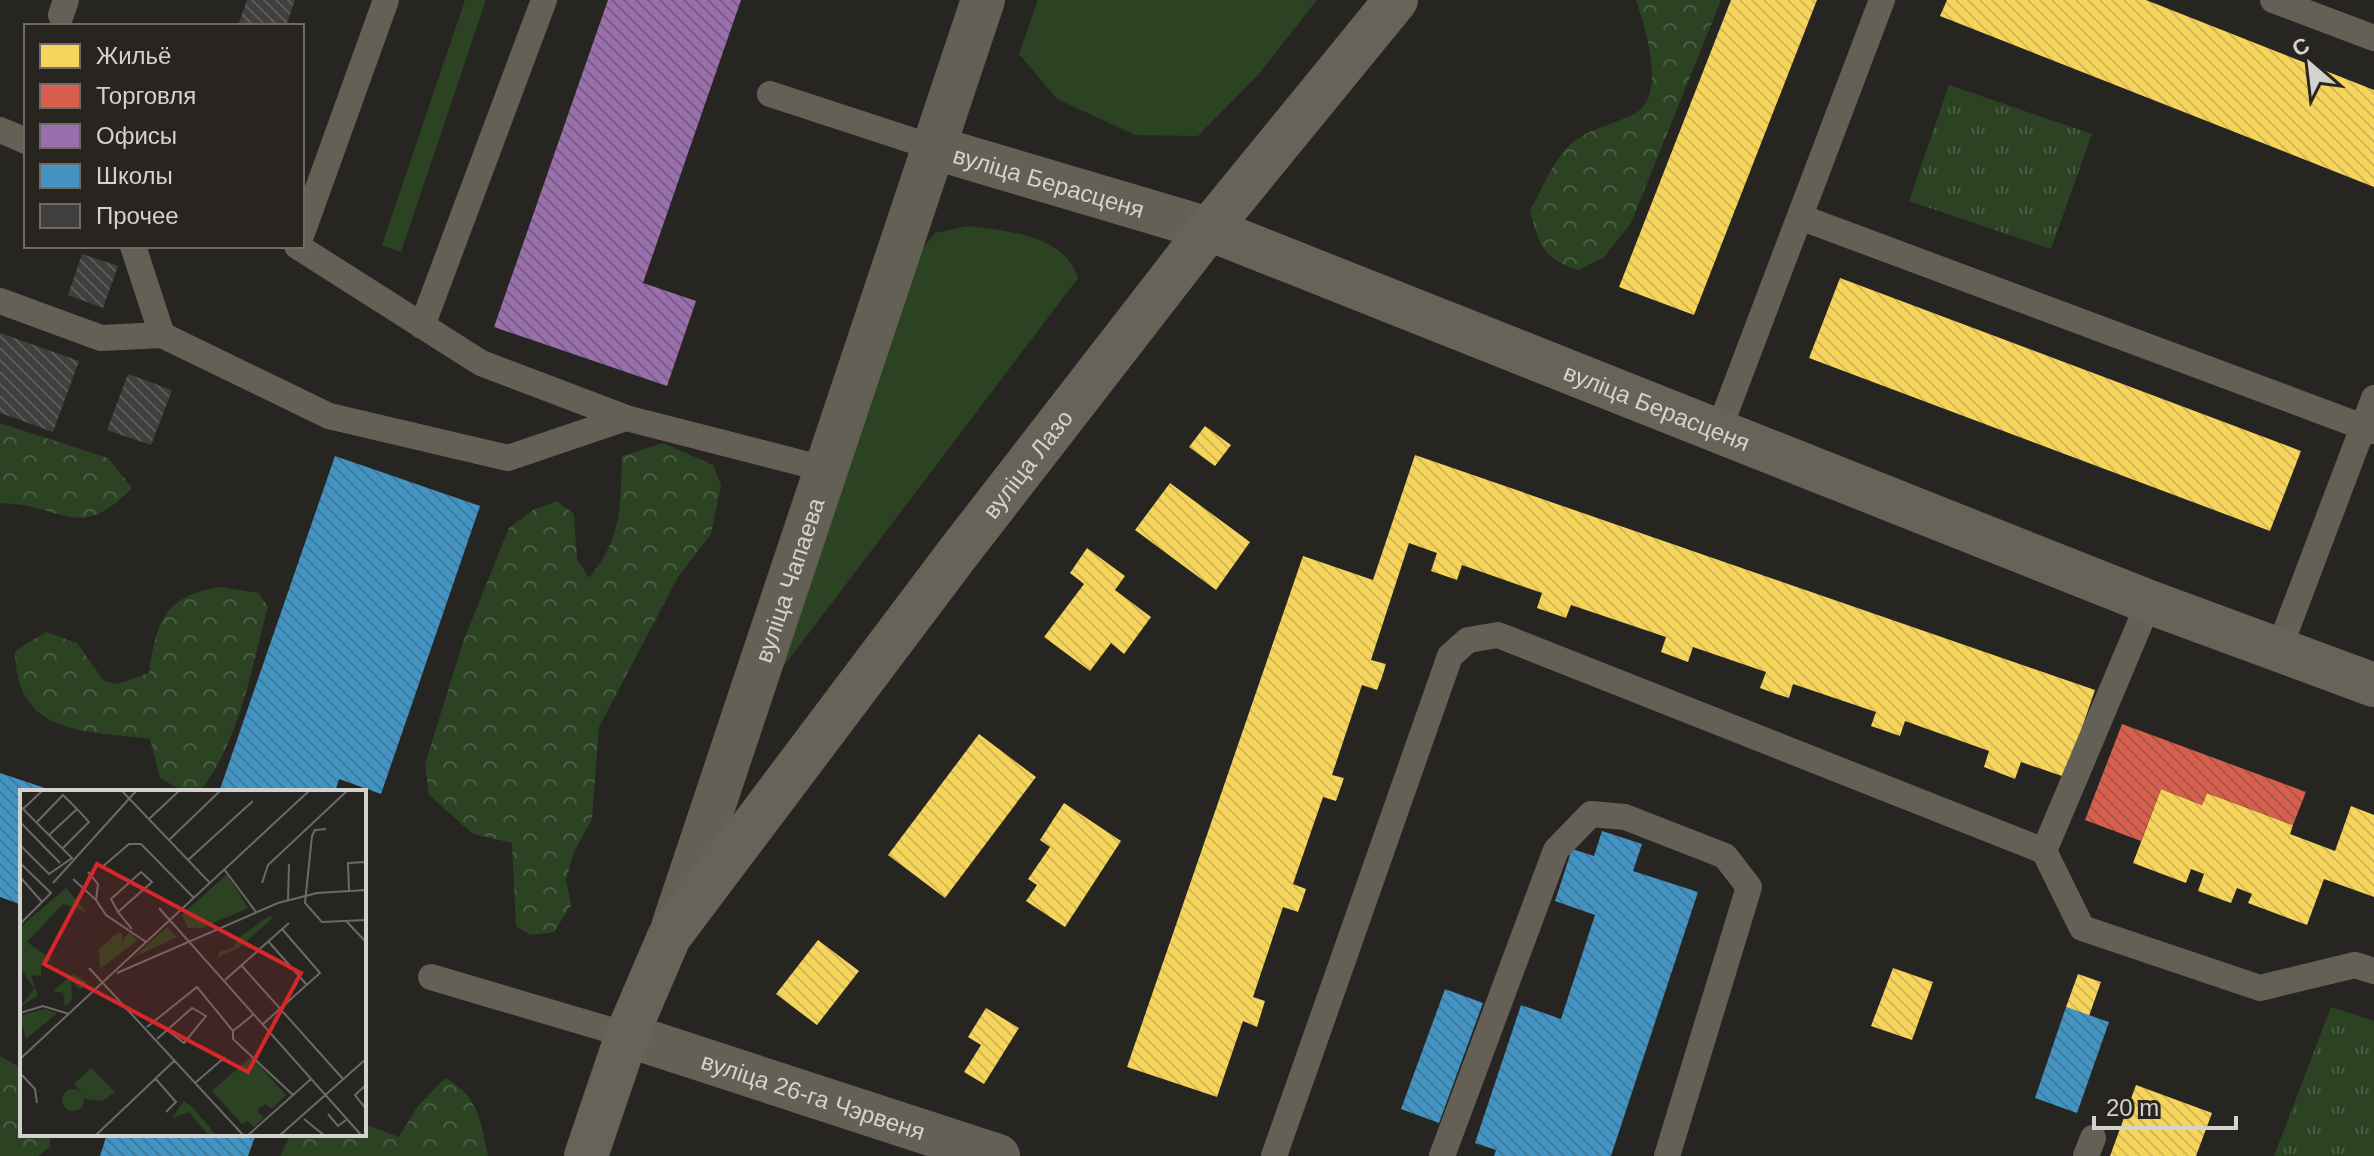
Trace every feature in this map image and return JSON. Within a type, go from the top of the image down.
[{"type":"street","name":"вуліца Чапаева","points":[[586,1156],[627,1035],[669,937],[983,0]]},
{"type":"street","name":"вуліца Лазо","points":[[669,937],[949,565],[1209,229],[1396,0]]},
{"type":"street","name":"вуліца Берасценя","points":[[932,147],[1209,229],[2149,602],[2374,685]]},
{"type":"street","name":"вуліца 26-га Чэрвеня","points":[[627,1035],[998,1156]]},
{"type":"lane","points":[[304,227],[386,0]]},
{"type":"lane","points":[[422,326],[544,0]]},
{"type":"lane","points":[[1718,432],[1882,0]]},
{"type":"lane","points":[[2273,0],[2374,38]]},
{"type":"lane","points":[[770,94],[932,147]]},
{"type":"lane","points":[[0,130],[24,140]]},
{"type":"lane","points":[[1800,217],[2369,429]]},
{"type":"lane","points":[[134,248],[162,335]]},
{"type":"lane","points":[[300,248],[481,363],[626,418],[825,469]]},
{"type":"lane","points":[[0,301],[101,338],[162,335],[329,416],[508,458],[626,418]]},
{"type":"lane","points":[[2279,649],[2369,429],[2374,398]]},
{"type":"lane","points":[[2044,851],[2149,602]]},
{"type":"lane","points":[[1274,1156],[1450,656],[1468,640],[1498,635],[2044,851],[2082,928],[2260,988],[2355,965],[2374,971]]},
{"type":"lane","points":[[1442,1156],[1556,850],[1591,814],[1625,817],[1725,856],[1749,887],[1667,1156]]},
{"type":"lane","points":[[431,977],[627,1035]]},
{"type":"green space","points":[[465,0],[486,0],[401,252],[382,245]]},
{"type":"green space","points":[[1038,0],[1317,0],[1258,75],[1198,136],[1135,135],[1057,99],[1019,54]]},
{"type":"green space","points":[[1636,0],[1721,0],[1631,223],[1604,257],[1579,270],[1557,261],[1544,249],[1530,210],[1568,147],[1591,132],[1634,114],[1644,105],[1650,93],[1651,61]]},
{"type":"green space","points":[[1949,85],[2092,134],[2051,249],[1909,201]]},
{"type":"green space","points":[[968,226],[1016,233],[1047,244],[1071,263],[1078,278],[784,666],[784,650],[915,258],[935,233]]},
{"type":"green space","points":[[0,423],[108,458],[132,488],[113,505],[83,518],[0,503]]},
{"type":"green space","points":[[663,443],[713,465],[721,485],[711,534],[678,577],[599,727],[592,819],[574,852],[566,880],[571,905],[554,932],[530,935],[516,926],[512,843],[473,834],[429,795],[425,764],[463,642],[509,528],[533,510],[557,501],[574,514],[577,559],[589,578],[614,535],[620,506],[622,456]]},
{"type":"green space","points":[[220,587],[259,593],[268,607],[234,728],[225,751],[200,790],[181,790],[160,778],[150,739],[78,730],[58,724],[40,714],[27,699],[18,679],[15,651],[46,632],[77,643],[104,681],[118,684],[149,673],[160,625],[166,614],[175,604],[201,591]]},
{"type":"green space","points":[[2331,1007],[2374,1021],[2374,1156],[2274,1156]]},
{"type":"green space","points":[[0,1056],[20,1067],[20,1136],[50,1136],[50,1147],[38,1156],[0,1156]]},
{"type":"green space","points":[[445,1078],[456,1085],[476,1111],[488,1156],[280,1156],[290,1136],[366,1136],[366,1125],[399,1137],[417,1107]]},
{"type":"building: Жильё","points":[[1731,0],[1817,0],[1694,315],[1619,287]]},
{"type":"building: Жильё","points":[[1947,0],[2146,0],[2374,90],[2374,187],[1940,16]]},
{"type":"building: Жильё","points":[[1840,278],[2301,451],[2270,531],[1809,358]]},
{"type":"building: Жильё","points":[[1205,426],[1231,445],[1215,466],[1189,447]]},
{"type":"building: Жильё","points":[[1415,455],[2095,690],[2065,777],[2021,762],[2015,779],[1984,767],[1989,751],[1905,721],[1900,736],[1871,726],[1876,712],[1793,684],[1789,698],[1760,688],[1766,672],[1693,647],[1688,662],[1661,652],[1666,637],[1571,605],[1566,618],[1537,608],[1542,593],[1462,565],[1457,580],[1431,571],[1437,553],[1409,543],[1371,660],[1386,664],[1382,677],[1377,690],[1362,685],[1332,775],[1344,778],[1336,801],[1323,797],[1293,884],[1306,889],[1302,901],[1298,912],[1283,907],[1253,997],[1265,1001],[1257,1027],[1243,1021],[1217,1097],[1127,1067],[1303,556],[1373,580]]},
{"type":"building: Жильё","points":[[1170,483],[1250,542],[1216,590],[1135,530]]},
{"type":"building: Жильё","points":[[1087,548],[1125,576],[1115,590],[1151,617],[1124,654],[1111,643],[1090,671],[1044,637],[1084,584],[1070,573]]},
{"type":"building: Жильё","points":[[979,734],[1036,777],[945,898],[888,855]]},
{"type":"building: Жильё","points":[[2161,789],[2202,805],[2207,793],[2293,825],[2290,834],[2335,851],[2351,806],[2374,815],[2374,897],[2324,879],[2307,925],[2248,903],[2252,894],[2237,888],[2231,903],[2198,891],[2204,874],[2191,869],[2186,883],[2133,863]]},
{"type":"building: Жильё","points":[[1064,803],[1121,841],[1065,927],[1026,901],[1037,885],[1028,879],[1050,847],[1040,840]]},
{"type":"building: Жильё","points":[[818,940],[859,971],[817,1025],[776,994]]},
{"type":"building: Жильё","points":[[1893,968],[1933,982],[1912,1040],[1871,1026]]},
{"type":"building: Жильё","points":[[2078,974],[2101,982],[2089,1016],[2066,1007]]},
{"type":"building: Жильё","points":[[986,1008],[1019,1028],[984,1084],[964,1072],[981,1045],[968,1037]]},
{"type":"building: Жильё","points":[[2136,1085],[2212,1113],[2196,1156],[2110,1156]]},
{"type":"building: Торговля","points":[[2122,724],[2306,792],[2293,825],[2207,793],[2202,805],[2161,789],[2141,841],[2085,820]]},
{"type":"building: Офисы","points":[[608,0],[741,0],[643,283],[696,301],[667,386],[494,327]]},
{"type":"building: Школы","points":[[335,456],[480,506],[381,794],[339,779],[336,790],[220,790]]},
{"type":"building: Школы","points":[[0,773],[51,790],[20,790],[20,904],[0,897]]},
{"type":"building: Школы","points":[[1602,831],[1642,844],[1633,871],[1698,892],[1611,1156],[1494,1156],[1496,1150],[1475,1143],[1521,1005],[1561,1019],[1595,915],[1555,901],[1572,849],[1594,856]]},
{"type":"building: Школы","points":[[1445,989],[1483,1003],[1439,1123],[1401,1109]]},
{"type":"building: Школы","points":[[2066,1007],[2109,1022],[2077,1113],[2035,1098]]},
{"type":"building: Школы","points":[[106,1136],[255,1136],[248,1156],[100,1156]]},
{"type":"building: Прочее","points":[[247,0],[295,0],[287,24],[239,24]]},
{"type":"building: Прочее","points":[[82,254],[118,266],[103,308],[68,295]]},
{"type":"building: Прочее","points":[[0,333],[79,361],[53,432],[0,413]]},
{"type":"building: Прочее","points":[[128,374],[172,390],[151,445],[107,430]]}]
